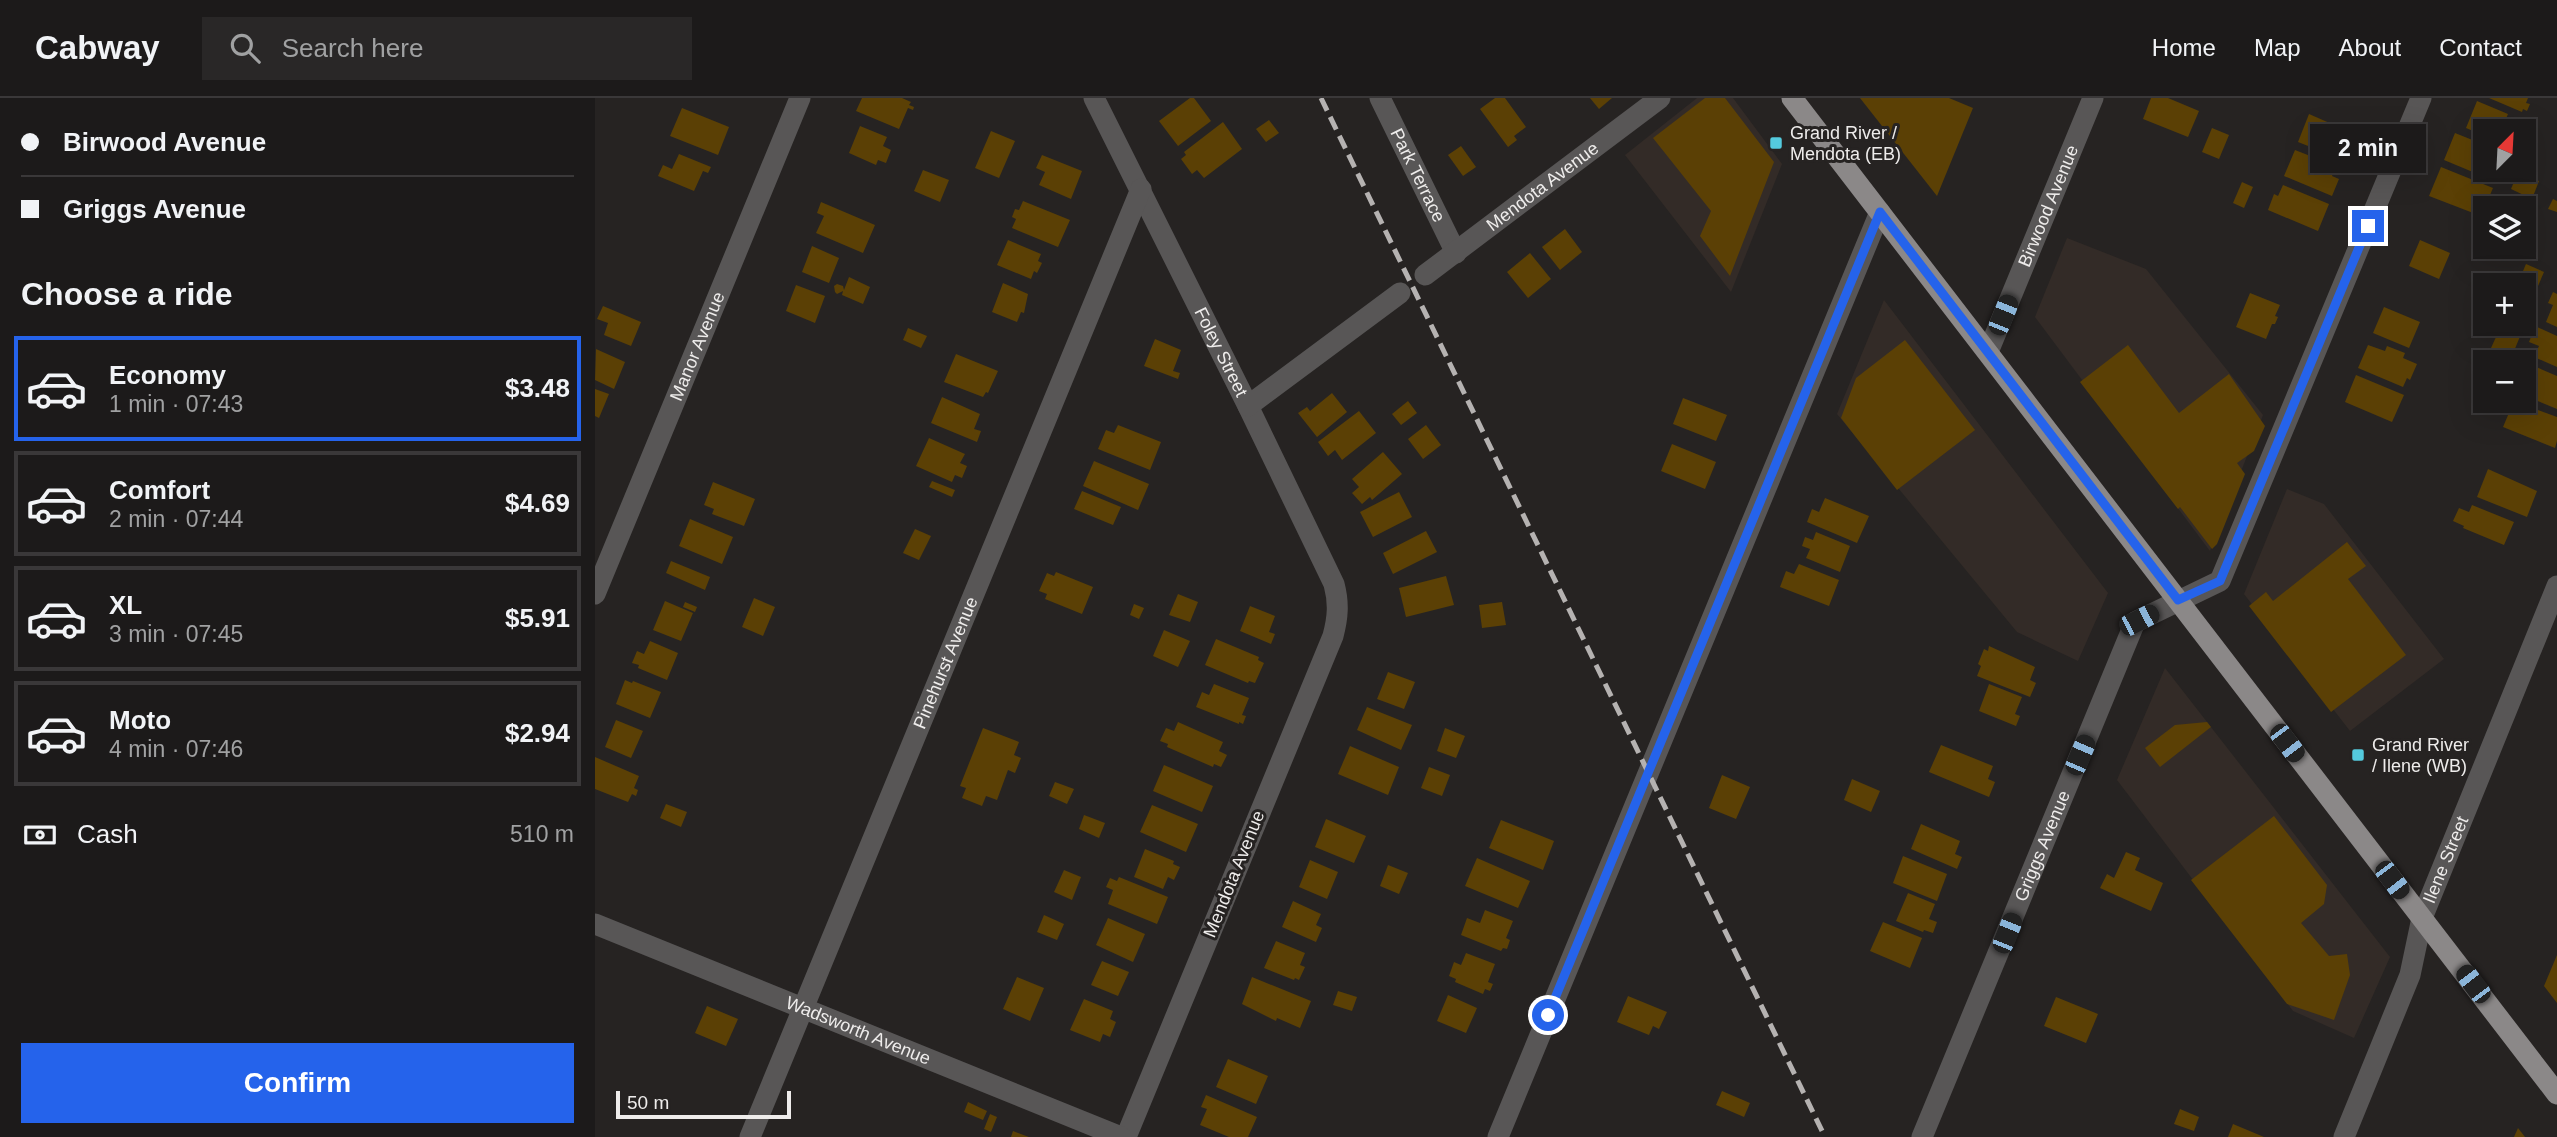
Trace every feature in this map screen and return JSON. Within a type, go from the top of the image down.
[{"type":"main road","points":[[1792,98],[2557,1094]]},
{"type":"street","name":"Manor Avenue","points":[[595,594],[800,98]]},
{"type":"street","name":"Foley Street","points":[[1094,98],[1334,584],[1338,610]]},
{"type":"street","name":"Park Terrace","points":[[1380,98],[1456,253]]},
{"type":"street","name":"Mendota Avenue","points":[[1425,275],[1660,98]]},
{"type":"street","name":"Birwood Avenue","points":[[1988,352],[2093,98]]},
{"type":"street","name":"Griggs Avenue","points":[[1922,1137],[2135,622],[2220,581],[2421,98]]},
{"type":"street","name":"Pinehurst Avenue","points":[[750,1137],[1141,189]]},
{"type":"street","points":[[1498,1137],[1880,212]]},
{"type":"street","points":[[1248,406],[1400,293]]},
{"type":"street","name":"Ilene Street","points":[[2344,1137],[2410,975],[2422,918],[2557,586]]},
{"type":"street","name":"Mendota Avenue","points":[[1123,1137],[1333,636],[1338,610]]},
{"type":"street","name":"Wadsworth Avenue","points":[[595,924],[1123,1137]]},
{"type":"shaded area","points":[[1697,98],[1733,98],[1782,164],[1731,292],[1625,155]]},
{"type":"shaded area","points":[[2067,238],[2146,269],[2263,415],[2210,551],[2035,317]]},
{"type":"shaded area","points":[[1884,300],[2108,593],[2078,661],[2017,632],[1837,414]]},
{"type":"shaded area","points":[[2287,489],[2324,504],[2444,659],[2350,731],[2244,594]]},
{"type":"shaded area","points":[[2165,668],[2390,957],[2354,1038],[2293,1011],[2117,780]]},
{"type":"building","points":[[862,98],[902,98],[911,102],[909,105],[914,107],[913,110],[908,108],[899,129],[856,111]]},
{"type":"building","points":[[1190,98],[1194,98],[1211,121],[1178,146],[1159,121]]},
{"type":"building","points":[[1495,98],[1505,98],[1526,127],[1514,136],[1517,140],[1508,147],[1480,109]]},
{"type":"building","points":[[1590,98],[1612,98],[1599,109]]},
{"type":"building","points":[[1705,98],[1725,98],[1774,162],[1730,276],[1700,236],[1711,211],[1653,138]]},
{"type":"building","points":[[1860,98],[1949,98],[1973,108],[1937,196]]},
{"type":"building","points":[[2151,98],[2168,98],[2199,111],[2188,137],[2143,119]]},
{"type":"building","points":[[2489,98],[2528,98],[2526,103],[2530,104],[2527,111],[2523,109],[2522,112]]},
{"type":"building","points":[[2477,101],[2508,114],[2506,119],[2473,119],[2473,131],[2466,128]]},
{"type":"building","points":[[682,108],[729,127],[718,155],[670,136]]},
{"type":"building","points":[[2309,114],[2357,135],[2346,161],[2298,142]]},
{"type":"building","points":[[1269,120],[1279,133],[1266,142],[1256,129]]},
{"type":"building","points":[[1223,122],[1242,149],[1204,178],[1197,170],[1192,174],[1181,159],[1186,155],[1184,152]]},
{"type":"building","points":[[860,126],[887,137],[883,146],[891,150],[886,163],[878,160],[876,165],[849,153]]},
{"type":"building","points":[[2212,128],[2229,135],[2219,159],[2202,152]]},
{"type":"building","points":[[991,131],[1015,141],[999,178],[975,168]]},
{"type":"building","points":[[2455,133],[2473,140],[2473,172],[2444,160]]},
{"type":"building","points":[[1461,146],[1476,167],[1463,176],[1448,155]]},
{"type":"building","points":[[2295,150],[2336,166],[2332,176],[2339,179],[2332,196],[2284,176]]},
{"type":"building","points":[[679,154],[711,167],[708,173],[703,171],[694,191],[658,176],[663,165],[672,169]]},
{"type":"building","points":[[1042,155],[1082,171],[1071,199],[1039,185],[1045,172],[1036,168]]},
{"type":"building","points":[[2441,167],[2493,188],[2490,196],[2473,196],[2473,213],[2429,196]]},
{"type":"building","points":[[923,170],[949,180],[940,202],[914,191]]},
{"type":"building","points":[[2539,181],[2533,196],[2526,196],[2511,189],[2514,182]]},
{"type":"building","points":[[2242,182],[2253,187],[2244,208],[2233,203]]},
{"type":"building","points":[[2283,185],[2329,204],[2318,231],[2268,210],[2274,194],[2278,196]]},
{"type":"building","points":[[2553,199],[2557,201],[2557,212],[2548,209]]},
{"type":"building","points":[[1023,201],[1070,220],[1058,247],[1012,228],[1016,219],[1012,217],[1015,209],[1019,210]]},
{"type":"building","points":[[821,202],[875,225],[863,253],[816,233],[824,216],[817,213]]},
{"type":"building","points":[[1565,229],[1582,252],[1560,270],[1542,247]]},
{"type":"building","points":[[1008,240],[1041,254],[1038,261],[1042,263],[1031,279],[997,265]]},
{"type":"building","points":[[2420,240],[2450,253],[2439,279],[2409,266]]},
{"type":"building","points":[[812,246],[839,258],[829,283],[802,272]]},
{"type":"building","points":[[1530,253],[1551,279],[1528,298],[1507,272]]},
{"type":"building","points":[[2526,264],[2544,272],[2538,286],[2536,273],[2522,273]]},
{"type":"building","points":[[849,277],[870,287],[863,304],[842,295],[843,291],[837,294],[835,292],[834,286],[837,284],[843,286],[844,290]]},
{"type":"building","points":[[1003,283],[1028,294],[1024,313],[1021,312],[1017,322],[992,312]]},
{"type":"building","points":[[796,285],[825,296],[815,323],[786,311]]},
{"type":"building","points":[[2553,292],[2557,294],[2557,327],[2546,322],[2553,305],[2548,303]]},
{"type":"building","points":[[2250,293],[2280,305],[2275,316],[2278,317],[2266,339],[2236,327]]},
{"type":"building","points":[[603,306],[641,322],[631,346],[604,335],[608,323],[597,319]]},
{"type":"building","points":[[2384,307],[2420,322],[2409,348],[2373,333]]},
{"type":"building","points":[[2536,326],[2557,336],[2557,367],[2536,358],[2539,346],[2529,342],[2531,336],[2536,336]]},
{"type":"building","points":[[908,328],[927,336],[921,348],[903,340]]},
{"type":"building","points":[[2496,336],[2520,336],[2514,350],[2491,348]]},
{"type":"building","points":[[1155,339],[1181,350],[1173,371],[1180,373],[1178,379],[1144,366]]},
{"type":"building","points":[[1905,340],[1975,430],[1897,490],[1841,418],[1856,378]]},
{"type":"building","points":[[2128,345],[2179,413],[2229,374],[2265,426],[2254,451],[2237,463],[2245,474],[2217,544],[2212,549],[2080,382]]},
{"type":"building","points":[[2368,345],[2385,351],[2387,346],[2405,353],[2403,358],[2417,364],[2410,380],[2407,378],[2403,387],[2358,368]]},
{"type":"building","points":[[596,349],[625,362],[614,389],[595,380]]},
{"type":"building","points":[[956,354],[998,371],[988,393],[983,397],[944,382]]},
{"type":"building","points":[[2536,367],[2557,376],[2557,409],[2536,400]]},
{"type":"building","points":[[2356,375],[2404,395],[2392,422],[2345,402]]},
{"type":"building","points":[[595,389],[609,394],[599,418],[595,416]]},
{"type":"building","points":[[1332,393],[1347,412],[1317,437],[1298,413],[1307,407],[1310,411]]},
{"type":"building","points":[[942,397],[980,414],[974,429],[981,431],[977,442],[931,423]]},
{"type":"building","points":[[1683,398],[1727,415],[1716,441],[1673,424]]},
{"type":"building","points":[[1408,401],[1417,413],[1401,425],[1392,414]]},
{"type":"building","points":[[2536,409],[2557,417],[2555,448],[2503,427],[2509,413],[2536,413]]},
{"type":"building","points":[[1359,411],[1376,433],[1342,460],[1335,450],[1328,456],[1318,442]]},
{"type":"building","points":[[1118,425],[1161,442],[1150,470],[1098,449],[1106,430],[1114,433]]},
{"type":"building","points":[[1426,425],[1441,445],[1423,459],[1408,439]]},
{"type":"building","points":[[929,438],[965,454],[960,463],[967,466],[962,478],[955,475],[952,482],[916,466]]},
{"type":"building","points":[[1672,444],[1716,462],[1705,489],[1661,471]]},
{"type":"building","points":[[1383,452],[1402,474],[1372,500],[1370,497],[1362,504],[1352,493],[1359,487],[1352,479]]},
{"type":"building","points":[[1094,461],[1149,484],[1138,510],[1083,486]]},
{"type":"building","points":[[2488,469],[2537,491],[2527,517],[2477,497]]},
{"type":"building","points":[[932,481],[955,490],[952,497],[929,487]]},
{"type":"building","points":[[713,482],[755,499],[744,526],[712,514],[714,509],[704,505]]},
{"type":"building","points":[[1082,491],[1121,507],[1113,525],[1074,509]]},
{"type":"building","points":[[1399,492],[1412,517],[1373,537],[1360,512]]},
{"type":"building","points":[[1825,498],[1869,516],[1857,543],[1807,522],[1812,509],[1819,512]]},
{"type":"building","points":[[2472,505],[2514,522],[2504,545],[2453,521],[2459,508],[2469,512]]},
{"type":"building","points":[[690,519],[733,537],[722,564],[679,546]]},
{"type":"building","points":[[915,529],[931,536],[919,560],[903,553]]},
{"type":"building","points":[[1426,531],[1437,552],[1393,574],[1383,553]]},
{"type":"building","points":[[1816,532],[1850,546],[1840,572],[1806,558],[1810,549],[1802,546],[1805,537],[1813,540]]},
{"type":"building","points":[[2347,542],[2366,566],[2348,579],[2406,655],[2331,712],[2249,606],[2266,592],[2273,601]]},
{"type":"building","points":[[671,561],[710,577],[705,590],[666,573]]},
{"type":"building","points":[[1799,564],[1839,580],[1829,606],[1780,587],[1786,571],[1794,574]]},
{"type":"building","points":[[1056,572],[1093,587],[1082,614],[1045,599],[1047,594],[1039,591],[1047,573],[1054,576]]},
{"type":"building","points":[[1446,576],[1454,605],[1406,617],[1399,588]]},
{"type":"building","points":[[1178,594],[1198,602],[1190,622],[1169,615]]},
{"type":"building","points":[[754,598],[775,607],[763,636],[742,627]]},
{"type":"building","points":[[665,601],[693,613],[681,641],[653,630]]},
{"type":"building","points":[[685,602],[697,607],[695,612],[683,607]]},
{"type":"building","points":[[1502,602],[1506,625],[1482,628],[1479,605]]},
{"type":"building","points":[[1134,604],[1144,608],[1139,619],[1130,615]]},
{"type":"building","points":[[1250,606],[1275,616],[1269,632],[1275,634],[1271,644],[1240,631]]},
{"type":"building","points":[[1164,630],[1190,641],[1178,667],[1153,656]]},
{"type":"building","points":[[1216,639],[1259,657],[1258,660],[1264,663],[1255,683],[1248,683],[1205,665]]},
{"type":"building","points":[[650,641],[678,653],[667,680],[632,663],[637,651],[644,654]]},
{"type":"building","points":[[1989,646],[2035,667],[2030,680],[2036,683],[2030,697],[1977,676],[1984,649],[1988,651]]},
{"type":"building","points":[[1388,672],[1415,682],[1404,709],[1377,699]]},
{"type":"building","points":[[625,680],[661,692],[650,718],[616,704]]},
{"type":"building","points":[[1214,684],[1249,698],[1242,715],[1246,716],[1243,724],[1196,707],[1202,692],[1209,695]]},
{"type":"building","points":[[1989,684],[2022,697],[2015,714],[2020,716],[2016,726],[1979,711]]},
{"type":"building","points":[[1367,707],[1412,725],[1401,750],[1357,730]]},
{"type":"building","points":[[616,720],[643,731],[631,758],[605,747]]},
{"type":"building","points":[[1178,722],[1223,742],[1219,751],[1227,755],[1221,767],[1214,764],[1213,767],[1167,747],[1168,744],[1160,741],[1166,728],[1174,731]]},
{"type":"building","points":[[2207,722],[2211,727],[2160,767],[2145,748],[2175,725]]},
{"type":"building","points":[[983,728],[1019,742],[1014,755],[1021,758],[1015,773],[1008,770],[997,800],[986,796],[982,806],[962,798],[966,788],[960,786]]},
{"type":"building","points":[[1445,728],[1465,736],[1456,758],[1437,751]]},
{"type":"building","points":[[1941,745],[1993,766],[1988,779],[1995,782],[1989,797],[1929,772]]},
{"type":"building","points":[[1350,746],[1399,767],[1388,795],[1338,774]]},
{"type":"building","points":[[595,757],[639,776],[634,788],[638,790],[636,796],[632,794],[628,802],[595,789]]},
{"type":"building","points":[[1164,765],[1213,786],[1202,812],[1153,791]]},
{"type":"building","points":[[1429,767],[1450,775],[1442,796],[1421,788]]},
{"type":"building","points":[[1722,775],[1750,787],[1736,819],[1709,808]]},
{"type":"building","points":[[1852,779],[1880,791],[1871,812],[1844,800]]},
{"type":"building","points":[[1055,782],[1074,789],[1067,804],[1049,796]]},
{"type":"building","points":[[666,804],[687,812],[681,827],[660,818]]},
{"type":"building","points":[[1152,805],[1198,824],[1186,852],[1140,832]]},
{"type":"building","points":[[1084,815],[1105,823],[1099,838],[1079,829]]},
{"type":"building","points":[[2274,816],[2327,885],[2324,904],[2301,923],[2329,956],[2347,954],[2350,975],[2334,1020],[2287,1004],[2191,880]]},
{"type":"building","points":[[1326,819],[1366,836],[1354,863],[1315,847]]},
{"type":"building","points":[[1501,820],[1554,841],[1543,870],[1489,848]]},
{"type":"building","points":[[1921,824],[1960,841],[1955,854],[1962,857],[1957,869],[1911,849]]},
{"type":"building","points":[[1145,849],[1174,861],[1173,864],[1180,867],[1174,880],[1168,877],[1163,889],[1134,877]]},
{"type":"building","points":[[2126,852],[2140,858],[2135,870],[2163,883],[2151,911],[2100,888],[2107,874],[2114,878]]},
{"type":"building","points":[[1903,856],[1947,874],[1937,901],[1893,883]]},
{"type":"building","points":[[1477,858],[1530,881],[1518,908],[1465,886]]},
{"type":"building","points":[[1310,860],[1338,872],[1327,899],[1299,887]]},
{"type":"building","points":[[1388,865],[1408,873],[1399,894],[1380,886]]},
{"type":"building","points":[[1064,870],[1081,877],[1072,900],[1054,892]]},
{"type":"building","points":[[1119,877],[1168,897],[1157,924],[1108,904],[1113,890],[1106,887],[1110,878],[1117,881]]},
{"type":"building","points":[[1908,893],[1935,904],[1929,919],[1937,922],[1933,933],[1923,932],[1896,921]]},
{"type":"building","points":[[1293,901],[1321,914],[1316,925],[1322,928],[1316,942],[1282,927]]},
{"type":"building","points":[[1485,910],[1513,921],[1506,938],[1510,940],[1507,949],[1503,948],[1501,951],[1461,935],[1467,918],[1480,923]]},
{"type":"building","points":[[1044,915],[1064,924],[1057,940],[1037,932]]},
{"type":"building","points":[[1108,918],[1145,934],[1133,962],[1096,945]]},
{"type":"building","points":[[1883,922],[1922,938],[1910,968],[1870,951]]},
{"type":"building","points":[[1276,941],[1305,953],[1300,965],[1305,967],[1299,980],[1264,968]]},
{"type":"building","points":[[1466,953],[1495,964],[1488,982],[1493,984],[1490,991],[1485,989],[1483,994],[1455,982],[1456,979],[1449,976],[1454,962],[1461,965]]},
{"type":"building","points":[[2557,955],[2557,1003],[2544,986]]},
{"type":"building","points":[[1102,961],[1129,972],[1118,996],[1091,985]]},
{"type":"building","points":[[1017,977],[1044,988],[1030,1021],[1003,1009]]},
{"type":"building","points":[[1252,977],[1311,1001],[1300,1028],[1277,1018],[1276,1021],[1242,1004]]},
{"type":"building","points":[[1338,991],[1357,997],[1352,1011],[1333,1005]]},
{"type":"building","points":[[1448,995],[1477,1008],[1466,1033],[1437,1021]]},
{"type":"building","points":[[1628,996],[1667,1012],[1659,1029],[1653,1026],[1649,1035],[1617,1022]]},
{"type":"building","points":[[2056,997],[2098,1014],[2086,1043],[2044,1026]]},
{"type":"building","points":[[1084,999],[1113,1011],[1110,1019],[1116,1022],[1110,1037],[1103,1034],[1100,1042],[1070,1030]]},
{"type":"building","points":[[707,1006],[738,1019],[726,1046],[695,1033]]},
{"type":"building","points":[[1228,1059],[1268,1076],[1256,1104],[1216,1087]]},
{"type":"building","points":[[1722,1091],[1750,1103],[1744,1117],[1716,1105]]},
{"type":"building","points":[[1206,1095],[1257,1117],[1248,1137],[1229,1137],[1200,1125],[1207,1109],[1201,1107]]},
{"type":"building","points":[[968,1102],[987,1111],[983,1120],[964,1112]]},
{"type":"building","points":[[2180,1109],[2199,1117],[2194,1131],[2174,1124]]},
{"type":"building","points":[[990,1114],[997,1117],[991,1132],[984,1129]]},
{"type":"building","points":[[2233,1124],[2264,1137],[2228,1137]]},
{"type":"building","points":[[2518,1128],[2525,1137],[2514,1137]]},
{"type":"building","points":[[1013,1131],[1029,1137],[1011,1137]]},
{"type":"railway","points":[[1321,98],[1825,1137]]},
{"type":"place","name":"Grand River / Mendota (EB)","points":[[1776,143]]},
{"type":"place","name":"Grand River / Ilene (WB)","points":[[2358,755]]},
{"type":"route","points":[[1548,1015],[1880,212],[2178,600],[2220,581],[2368,226]]}]
